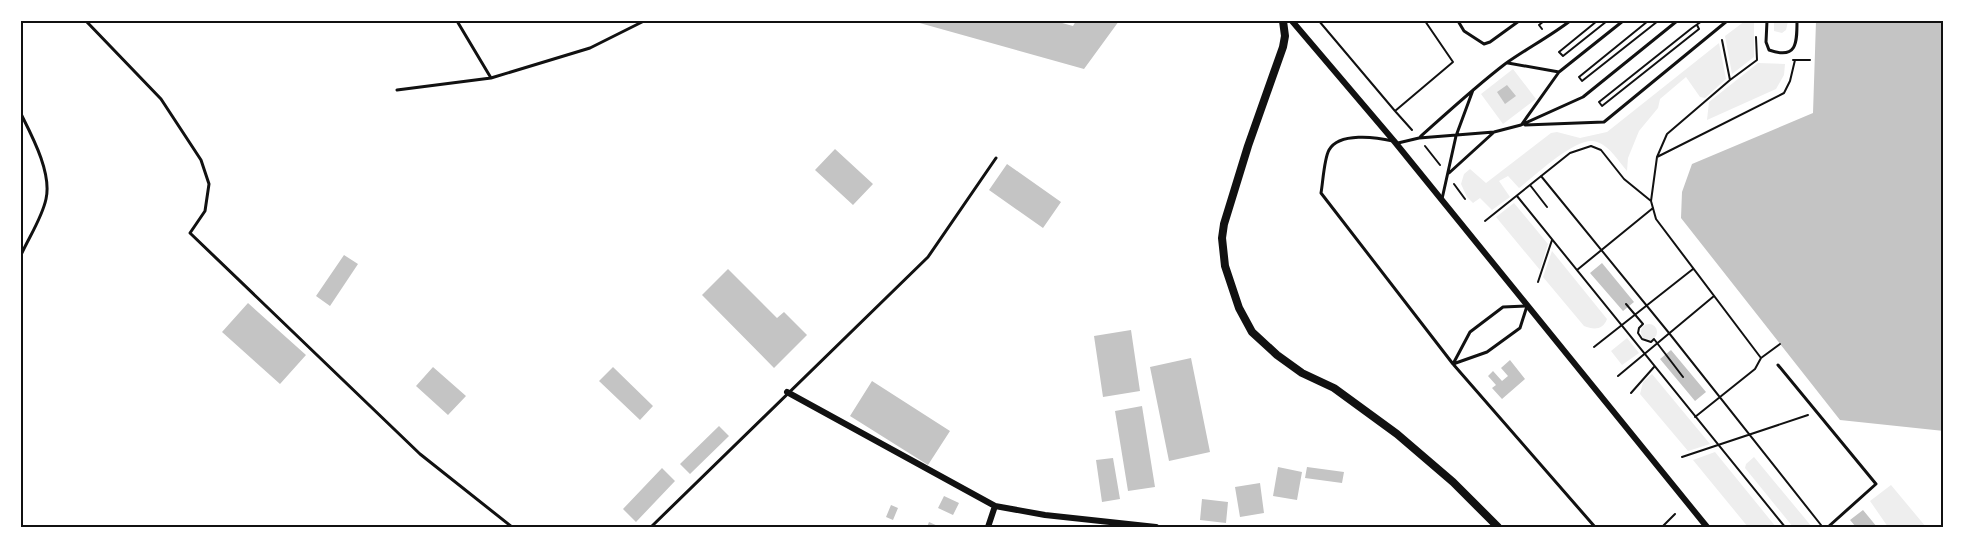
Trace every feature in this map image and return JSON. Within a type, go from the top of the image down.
[{"type":"street","points":[[1283,21],[1285,36],[1283,47],[1248,146],[1224,224],[1222,238],[1225,266],[1239,308],[1252,332],[1277,354],[1302,373],[1334,388],[1397,434],[1453,482],[1498,527]]},
{"type":"street","points":[[1292,21],[1395,142],[1707,527]]},
{"type":"street","points":[[787,392],[995,506],[1045,515],[1156,527]]},
{"type":"street","points":[[988,527],[995,506]]},
{"type":"lane","points":[[86,21],[161,99],[201,160],[209,184],[205,211],[190,233],[420,454],[512,527]]},
{"type":"lane","points":[[457,21],[491,78]]},
{"type":"lane","points":[[397,90],[491,78],[590,48],[644,21]]},
{"type":"lane","points":[[1458,21],[1464,31],[1484,44],[1519,21]]},
{"type":"lane","points":[[1419,138],[1507,63],[1550,37],[1570,21]]},
{"type":"lane","points":[[1521,125],[1543,98],[1559,72],[1623,21]]},
{"type":"lane","points":[[1595,527],[1453,364],[1321,193],[1329,150],[1337,142],[1351,138],[1374,137],[1395,142],[1494,132],[1521,125],[1583,97],[1677,21]]},
{"type":"lane","points":[[1521,125],[1604,122],[1727,21]]},
{"type":"lane","points":[[1767,21],[1768,50],[1789,52],[1797,43],[1797,21]]},
{"type":"lane","points":[[1507,63],[1559,72]]},
{"type":"lane","points":[[1442,200],[1456,136],[1474,89]]},
{"type":"lane","points":[[21,114],[44,167],[47,197],[21,255]]},
{"type":"lane","points":[[1447,174],[1494,132]]},
{"type":"lane","points":[[651,527],[928,257],[996,158]]},
{"type":"lane","points":[[1527,306],[1520,328],[1487,352],[1453,364],[1470,332],[1503,307],[1527,306]]},
{"type":"lane","points":[[1778,365],[1876,484],[1828,527]]},
{"type":"path","points":[[1319,21],[1419,138],[1465,199]]},
{"type":"path","points":[[1395,111],[1453,62],[1425,21]]},
{"type":"path","points":[[1544,21],[1539,25],[1543,31],[1549,26]]},
{"type":"path","points":[[1597,21],[1559,52],[1563,56],[1606,21]]},
{"type":"path","points":[[1648,21],[1579,77],[1582,81],[1658,21]]},
{"type":"path","points":[[1696,25],[1700,29],[1602,106],[1599,102],[1696,25],[1702,21]]},
{"type":"path","points":[[1756,37],[1757,60],[1667,134],[1657,157],[1651,201],[1656,219],[1761,358]]},
{"type":"path","points":[[1722,40],[1730,80]]},
{"type":"path","points":[[1657,157],[1784,93],[1790,81],[1795,60]]},
{"type":"path","points":[[1485,221],[1570,153],[1591,146],[1601,150],[1624,179],[1651,201]]},
{"type":"path","points":[[1541,176],[1670,333],[1822,527]]},
{"type":"path","points":[[1530,185],[1548,207]]},
{"type":"path","points":[[1517,196],[1785,527]]},
{"type":"path","points":[[1576,270],[1653,208]]},
{"type":"path","points":[[1538,282],[1552,240]]},
{"type":"path","points":[[1594,347],[1693,269]]},
{"type":"path","points":[[1618,376],[1714,296]]},
{"type":"path","points":[[1627,306],[1643,324],[1638,333],[1642,339],[1651,342],[1654,339],[1683,376]]},
{"type":"path","points":[[1695,417],[1755,369],[1761,358],[1780,344]]},
{"type":"path","points":[[1631,393],[1654,367]]},
{"type":"path","points":[[1682,457],[1817,412]]},
{"type":"path","points":[[1662,527],[1675,514]]},
{"type":"shaded area","points":[[1745,21],[1754,21],[1754,57],[1732,74],[1725,36]]},
{"type":"shaded area","points":[[1774,21],[1788,21],[1786,30],[1782,33],[1774,31]]},
{"type":"shaded area","points":[[1719,43],[1726,79],[1705,98],[1700,97],[1686,77],[1660,99],[1658,108],[1639,131],[1628,158],[1627,171],[1606,147],[1589,141],[1568,150],[1519,188],[1508,176],[1499,181],[1510,197],[1492,210],[1480,198],[1473,203],[1467,197],[1461,184],[1464,174],[1470,169],[1486,183],[1551,133],[1557,132],[1580,138],[1607,132]]},
{"type":"shaded area","points":[[1758,63],[1785,64],[1784,75],[1776,89],[1707,120],[1709,102]]},
{"type":"shaded area","points":[[1513,69],[1536,99],[1503,124],[1481,94]]},
{"type":"shaded area","points":[[1514,203],[1548,244],[1540,270],[1496,217]]},
{"type":"shaded area","points":[[1552,251],[1607,319],[1601,327],[1584,326],[1543,277]]},
{"type":"shaded area","points":[[1649,324],[1655,326],[1657,332],[1655,338],[1649,340],[1643,338],[1641,332],[1643,326]]},
{"type":"shaded area","points":[[1627,338],[1639,353],[1622,365],[1611,351]]},
{"type":"shaded area","points":[[1652,374],[1710,444],[1688,451],[1640,394],[1643,382]]},
{"type":"shaded area","points":[[1715,452],[1776,527],[1748,527],[1693,460]]},
{"type":"shaded area","points":[[1754,457],[1812,527],[1793,527],[1745,468]]},
{"type":"shaded area","points":[[1891,485],[1926,527],[1888,527],[1870,501]]},
{"type":"building","points":[[1055,21],[1073,26],[1076,21],[1119,21],[1084,69],[916,22]]},
{"type":"building","points":[[1816,21],[1944,21],[1944,431],[1840,420],[1681,218],[1682,192],[1692,164],[1813,113]]},
{"type":"building","points":[[1507,85],[1516,96],[1505,104],[1497,92]]},
{"type":"building","points":[[835,149],[873,184],[853,205],[815,170]]},
{"type":"building","points":[[1007,164],[1061,202],[1043,228],[989,190]]},
{"type":"building","points":[[344,255],[358,264],[330,306],[316,296]]},
{"type":"building","points":[[1602,263],[1634,302],[1623,311],[1590,273]]},
{"type":"building","points":[[728,269],[777,318],[784,312],[807,335],[774,368],[702,295]]},
{"type":"building","points":[[248,303],[306,355],[280,384],[222,332]]},
{"type":"building","points":[[1131,330],[1140,391],[1103,397],[1094,336]]},
{"type":"building","points":[[1671,350],[1706,392],[1695,401],[1660,359]]},
{"type":"building","points":[[1191,358],[1210,452],[1169,461],[1150,367]]},
{"type":"building","points":[[1510,360],[1525,379],[1502,399],[1492,388],[1496,385],[1488,376],[1493,371],[1502,381],[1508,376],[1501,368]]},
{"type":"building","points":[[433,367],[466,396],[448,415],[416,386]]},
{"type":"building","points":[[613,367],[653,406],[640,420],[599,381]]},
{"type":"building","points":[[872,381],[950,431],[928,465],[850,416]]},
{"type":"building","points":[[1142,406],[1155,487],[1128,491],[1115,411]]},
{"type":"building","points":[[719,426],[729,436],[690,474],[680,464]]},
{"type":"building","points":[[1113,458],[1120,499],[1102,502],[1096,460]]},
{"type":"building","points":[[1278,467],[1302,472],[1297,500],[1273,496]]},
{"type":"building","points":[[1307,467],[1344,472],[1342,483],[1305,478]]},
{"type":"building","points":[[662,468],[675,481],[636,522],[623,509]]},
{"type":"building","points":[[1260,483],[1264,513],[1240,517],[1235,487]]},
{"type":"building","points":[[944,496],[959,503],[953,515],[938,508]]},
{"type":"building","points":[[1202,499],[1228,502],[1226,523],[1200,520]]},
{"type":"building","points":[[891,505],[898,508],[893,520],[886,517]]},
{"type":"building","points":[[1863,510],[1877,527],[1856,527],[1850,520]]},
{"type":"building","points":[[929,522],[940,527],[927,527]]}]
